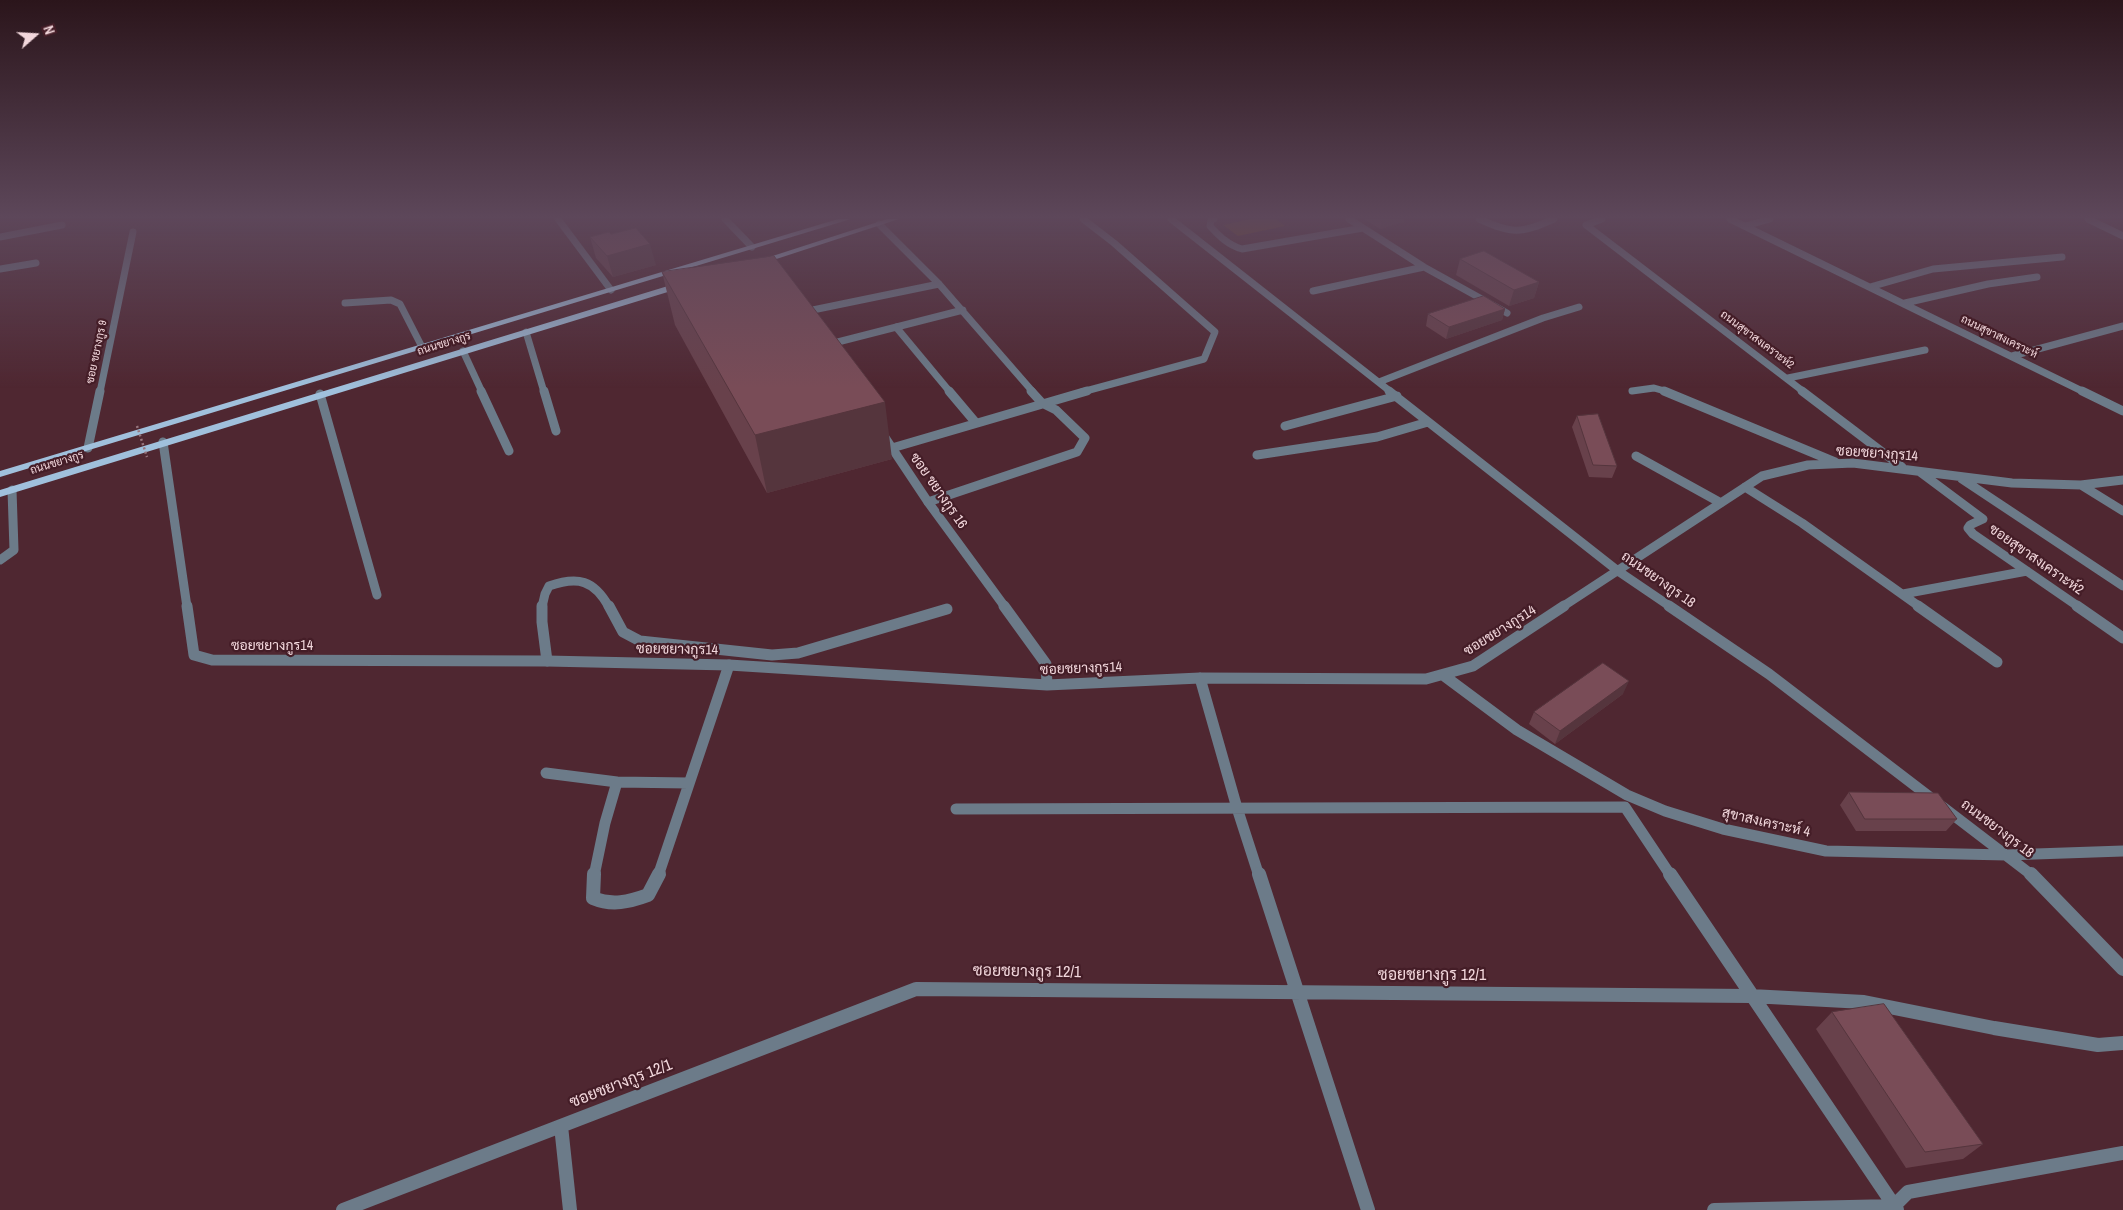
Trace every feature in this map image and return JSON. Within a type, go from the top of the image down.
[{"type":"main road","name":"ถนนชยางกูร","points":[[0,474],[659,275]]},
{"type":"main road","name":"ถนนชยางกูร","points":[[0,494],[163,442],[688,283]]},
{"type":"street","name":"ซอย ชยางกูร 9","points":[[88,448],[124,275]]},
{"type":"street","points":[[600,275],[611,290]]},
{"type":"street","points":[[928,502],[1077,452],[1085,438],[1056,410],[1042,403],[963,310],[930,275]]},
{"type":"street","points":[[892,448],[1042,403],[1204,359],[1215,332],[1151,275]]},
{"type":"street","name":"ถนนชยางกูร 18","points":[[1243,275],[1618,571],[1769,674],[2031,874],[2123,969]]},
{"type":"street","points":[[1313,291],[1385,275]]},
{"type":"street","points":[[1439,275],[1507,313]]},
{"type":"street","name":"ถนนสุขาสงเคราะห์2","points":[[1653,275],[1788,378],[1902,468]]},
{"type":"street","name":"ถนนสุขาสงเคราะห์","points":[[1846,275],[2123,411]]},
{"type":"street","points":[[1870,287],[1910,275]]},
{"type":"street","points":[[1905,303],[1988,284],[2037,277]]},
{"type":"street","points":[[801,313],[939,284]]},
{"type":"street","points":[[345,303],[391,300],[400,304],[422,347]]},
{"type":"street","points":[[1379,382],[1543,318],[1579,308]]},
{"type":"street","points":[[823,346],[963,310]]},
{"type":"street","points":[[2012,356],[2123,326]]},
{"type":"street","points":[[896,327],[976,423]]},
{"type":"street","points":[[526,332],[556,431]]},
{"type":"street","points":[[1788,378],[1925,350]]},
{"type":"street","points":[[464,351],[509,451]]},
{"type":"street","points":[[1632,391],[1654,388],[1665,391],[1838,464]]},
{"type":"street","points":[[320,394],[378,596]]},
{"type":"street","points":[[1285,426],[1397,396]]},
{"type":"street","points":[[1256,455],[1377,436],[1428,422]]},
{"type":"street","name":"ซอย ชยางกูร 16","points":[[876,424],[928,502],[1046,664],[1048,685]]},
{"type":"street","name":"ซอยชยางกูร14","points":[[163,442],[194,655],[212,660],[548,660],[729,665],[1048,685],[1200,678],[1426,679],[1443,675],[1473,666],[1762,476],[1808,465],[1838,464],[1902,468],[1959,478],[2012,483],[2081,485],[2123,480]]},
{"type":"street","points":[[1636,456],[1721,503]]},
{"type":"street","name":"ซอยสุขาสงเคราะห์2","points":[[1917,470],[1980,515],[1983,519],[1982,522],[1970,525],[1968,528],[2123,638]]},
{"type":"street","points":[[1959,478],[2123,586]]},
{"type":"street","points":[[2081,485],[2123,511]]},
{"type":"street","points":[[1745,487],[1903,594],[1997,662]]},
{"type":"street","points":[[0,560],[14,550],[12,490]]},
{"type":"street","points":[[1903,594],[2027,571]]},
{"type":"street","points":[[548,660],[541,608],[543,594],[549,586],[569,580],[588,582],[595,586],[604,596],[618,625],[624,633],[634,640],[652,644],[772,655],[798,653],[820,648],[947,609]]},
{"type":"street","points":[[617,782],[592,889],[593,898],[605,904],[619,904],[648,895],[659,874],[729,665]]},
{"type":"street","name":"สุขาสงเคราะห์ 4","points":[[1443,675],[1517,730],[1627,795],[1665,811],[1722,830],[1826,851],[2006,855],[2123,851]]},
{"type":"street","points":[[1200,678],[1237,808],[1299,992],[1368,1210]]},
{"type":"street","points":[[546,773],[617,782],[689,783]]},
{"type":"street","points":[[956,809],[1626,807],[1751,996],[1896,1208]]},
{"type":"street","name":"ซอยชยางกูร 12/1","points":[[343,1210],[916,989],[1751,996],[1864,1002],[1994,1028],[2098,1044],[2123,1043]]},
{"type":"street","points":[[561,1126],[570,1210]]},
{"type":"street","points":[[1896,1208],[1908,1192],[2123,1152]]},
{"type":"street","points":[[1714,1210],[1896,1208]]},
{"type":"path","points":[[137,426],[147,457]]},
{"type":"building","points":[[664,275],[789,275],[885,402],[755,435]]},
{"type":"building","points":[[1489,275],[1527,275],[1539,282],[1514,290]]},
{"type":"building","points":[[1484,296],[1505,309],[1449,327],[1428,314]]},
{"type":"building","points":[[1598,414],[1617,466],[1593,465],[1577,416]]},
{"type":"building","points":[[1603,663],[1629,681],[1560,731],[1534,712]]},
{"type":"building","points":[[1849,792],[1938,793],[1957,819],[1865,819]]},
{"type":"building","points":[[1884,1004],[1983,1144],[1925,1152],[1832,1012]]}]
